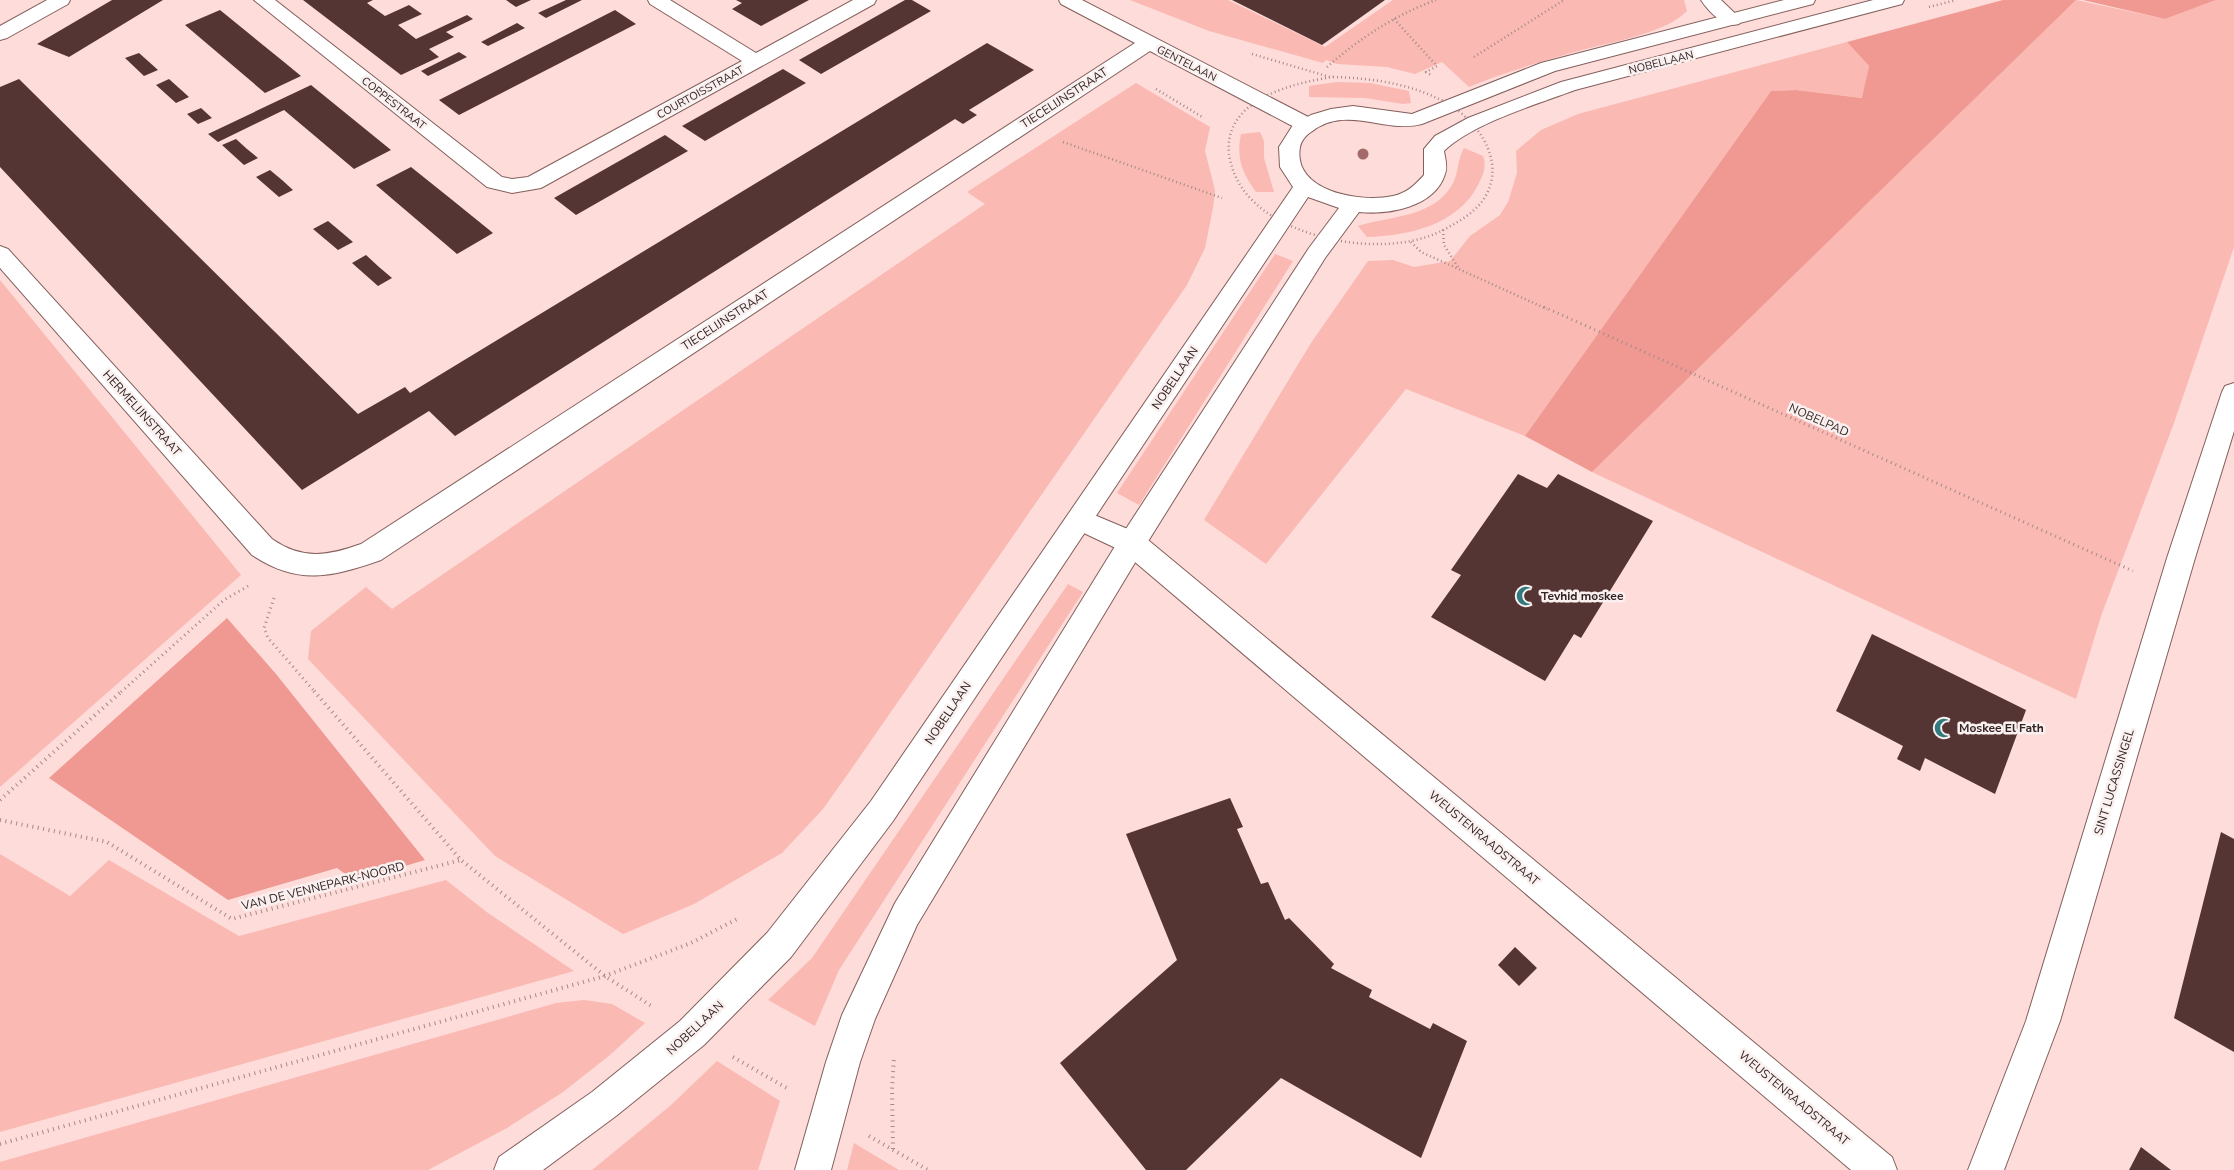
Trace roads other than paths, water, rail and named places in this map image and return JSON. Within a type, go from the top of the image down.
[{"type":"street","points":[[0,34],[61,0]]},
{"type":"street","name":"COPPESTRAAT","points":[[263,0],[495,182],[512,186],[533,183]]},
{"type":"street","points":[[658,0],[756,61]]},
{"type":"street","name":"COURTOISSTRAAT","points":[[533,183],[867,0]]},
{"type":"street","name":"GENTELAAN","points":[[1068,0],[1307,125]]},
{"type":"street","points":[[1710,0],[1732,20]]},
{"type":"street","name":"NOBELLAAN","points":[[1307,125],[1317,119],[1344,113],[1371,114],[1415,120],[1548,68],[1806,0]]},
{"type":"street","name":"NOBELLAAN","points":[[1353,205],[1376,206],[1398,203],[1424,190],[1436,172],[1434,152],[1436,146],[1444,139],[1473,124],[1568,86],[1895,0]]},
{"type":"street","name":"TIECELIJNSTRAAT","points":[[290,563],[313,566],[340,563],[371,552],[1148,43]]},
{"type":"street","points":[[813,1170],[828,1113],[859,1015],[906,914],[1132,543],[1327,238],[1353,205],[1331,200],[1304,186],[1292,170],[1288,155],[1291,141],[1307,125]]},
{"type":"street","name":"NOBELLAAN","points":[[512,1170],[604,1104],[692,1033],[779,944],[865,834],[1080,520],[1304,186]]},
{"type":"street","name":"HERMELIJNSTRAAT","points":[[0,254],[262,547],[274,557],[290,563]]},
{"type":"street","name":"SINT LUCASSINGEL","points":[[1986,1170],[2043,1020],[2172,589],[2234,392]]},
{"type":"street","name":"WEUSTENRAADSTRAAT","points":[[1080,520],[1132,543],[1880,1170]]},
{"type":"place","name":"Tevhid moskee","points":[[1526,596]]},
{"type":"place","name":"Moskee El Fath","points":[[1944,728]]}]
